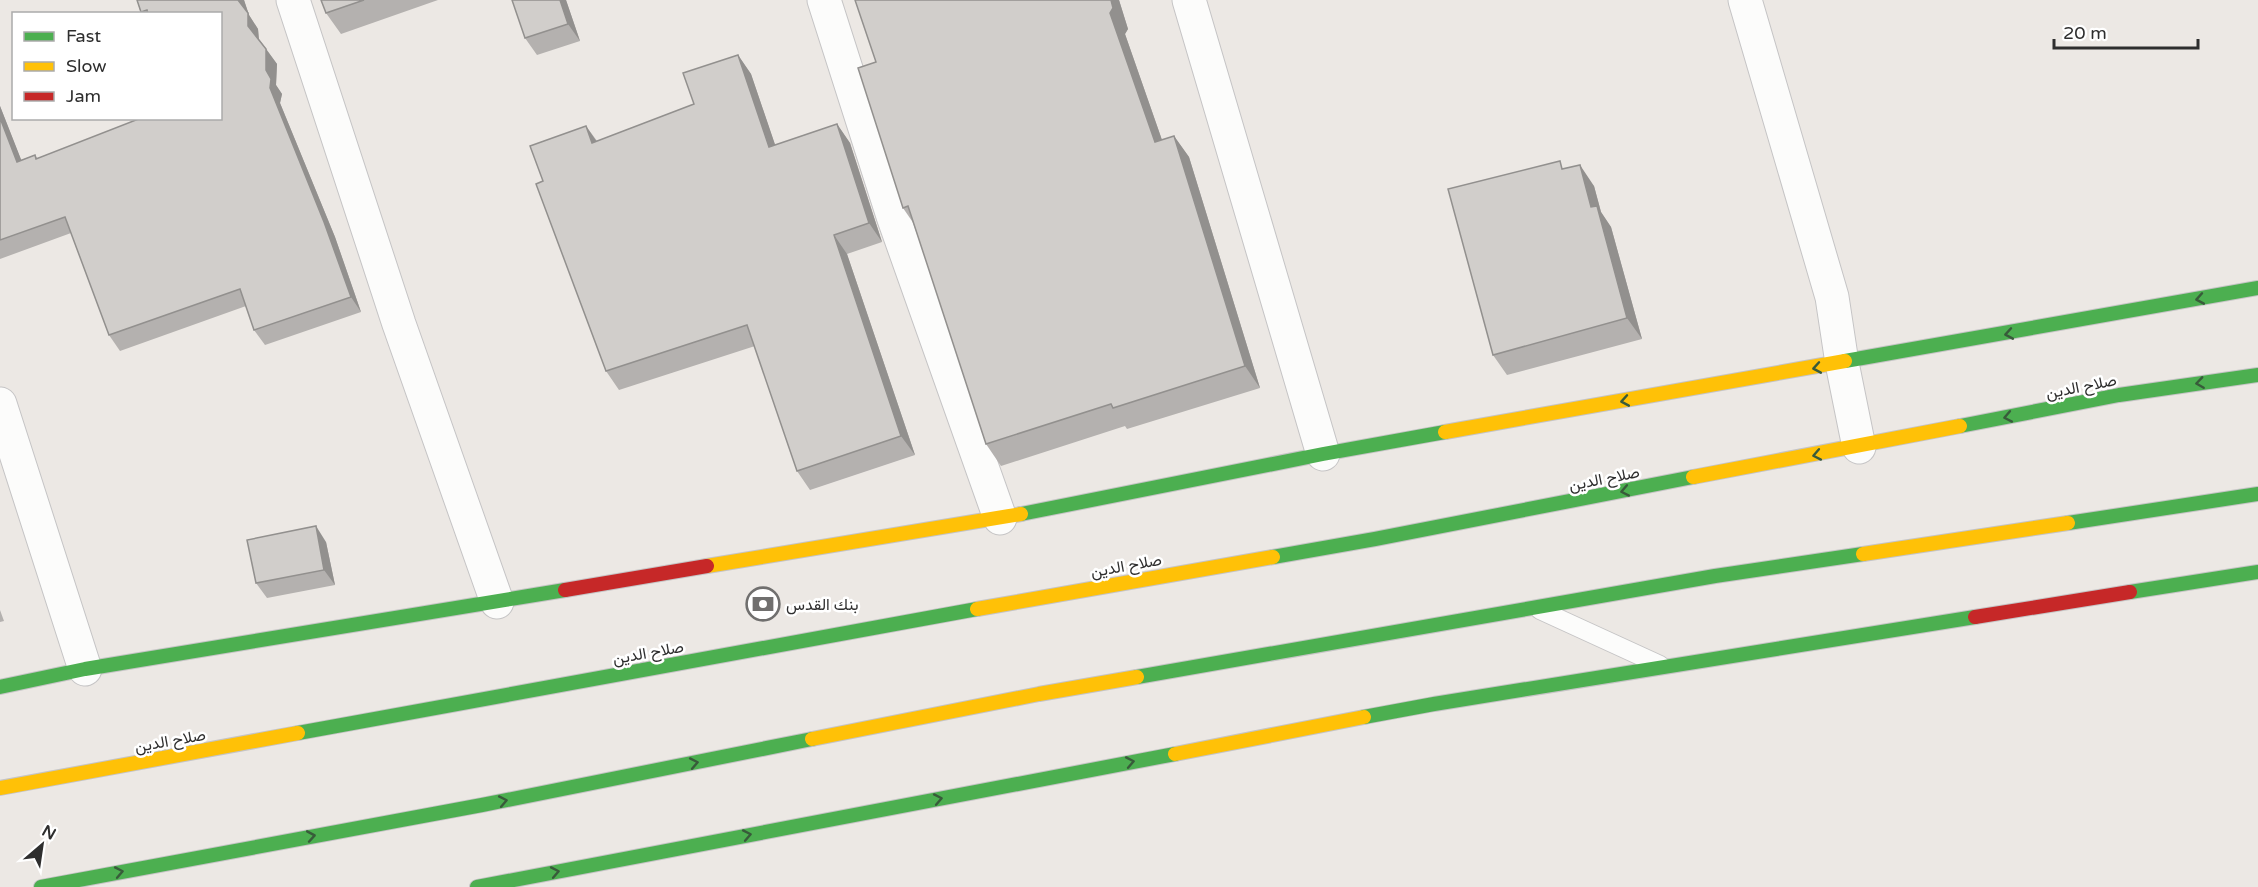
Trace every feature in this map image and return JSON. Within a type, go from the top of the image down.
[{"type":"main road","points":[[0,687],[85,669],[1000,518],[1323,454],[2258,288]]},
{"type":"main road","name":"صلاح الدين","points":[[0,788],[1114,584],[1375,539],[2119,395],[2258,375]]},
{"type":"main road","points":[[41,887],[482,805],[1039,694],[1716,576],[2258,494]]},
{"type":"main road","points":[[477,887],[1434,704],[2258,572]]},
{"type":"street","points":[[293,0],[399,324],[497,602]]},
{"type":"street","points":[[824,0],[893,216],[1000,518]]},
{"type":"street","points":[[1189,0],[1323,454]]},
{"type":"street","points":[[1745,0],[1832,297],[1842,363],[1859,447]]},
{"type":"street","points":[[0,404],[85,669]]},
{"type":"lane","points":[[1535,608],[1664,667]]},
{"type":"building","points":[[137,0],[238,0],[248,13],[248,26],[266,49],[266,70],[271,79],[270,88],[324,222],[351,297],[254,330],[240,289],[109,335],[65,217],[0,240],[0,118],[17,162],[35,155],[36,159],[136,120],[222,120],[222,12],[148,12],[147,10],[141,12]]},
{"type":"building","points":[[321,0],[364,0],[326,13]]},
{"type":"building","points":[[512,0],[560,0],[568,24],[525,38]]},
{"type":"building","points":[[855,0],[1111,0],[1113,8],[1110,13],[1155,142],[1174,136],[1245,366],[1113,408],[1111,404],[986,444],[908,206],[903,208],[858,68],[876,62]]},
{"type":"building","points":[[738,55],[769,147],[837,124],[869,223],[834,235],[901,436],[797,471],[747,325],[606,371],[536,184],[543,181],[530,146],[586,126],[592,143],[694,104],[683,73]]},
{"type":"building","points":[[1560,161],[1562,169],[1580,165],[1591,207],[1597,206],[1627,318],[1493,355],[1448,189]]},
{"type":"building","points":[[316,526],[324,570],[256,583],[247,540]]},
{"type":"traffic: fast","points":[[1845,361],[2258,288]]},
{"type":"traffic: fast","points":[[1960,426],[2119,395],[2258,375]]},
{"type":"traffic: fast","points":[[1021,514],[1445,432]]},
{"type":"traffic: fast","points":[[1273,557],[1693,477]]},
{"type":"traffic: fast","points":[[2068,523],[2258,494]]},
{"type":"traffic: fast","points":[[1137,677],[1715,576],[1863,554]]},
{"type":"traffic: fast","points":[[2130,592],[2258,572]]},
{"type":"traffic: fast","points":[[0,687],[85,669],[565,590]]},
{"type":"traffic: fast","points":[[298,733],[977,609]]},
{"type":"traffic: fast","points":[[1364,717],[1975,617]]},
{"type":"traffic: fast","points":[[41,887],[482,805],[812,739]]},
{"type":"traffic: fast","points":[[477,887],[1175,754]]},
{"type":"traffic: slow","points":[[1445,432],[1845,361]]},
{"type":"traffic: slow","points":[[1693,477],[1960,426]]},
{"type":"traffic: slow","points":[[707,566],[1021,514]]},
{"type":"traffic: slow","points":[[1863,554],[2068,523]]},
{"type":"traffic: slow","points":[[977,609],[1273,557]]},
{"type":"traffic: slow","points":[[812,739],[1137,677]]},
{"type":"traffic: slow","points":[[1175,754],[1364,717]]},
{"type":"traffic: slow","points":[[0,788],[298,733]]},
{"type":"traffic: jam","points":[[565,590],[707,566]]},
{"type":"traffic: jam","points":[[1975,617],[2130,592]]},
{"type":"place","name":"بنك القدس","points":[[763,604]]}]
